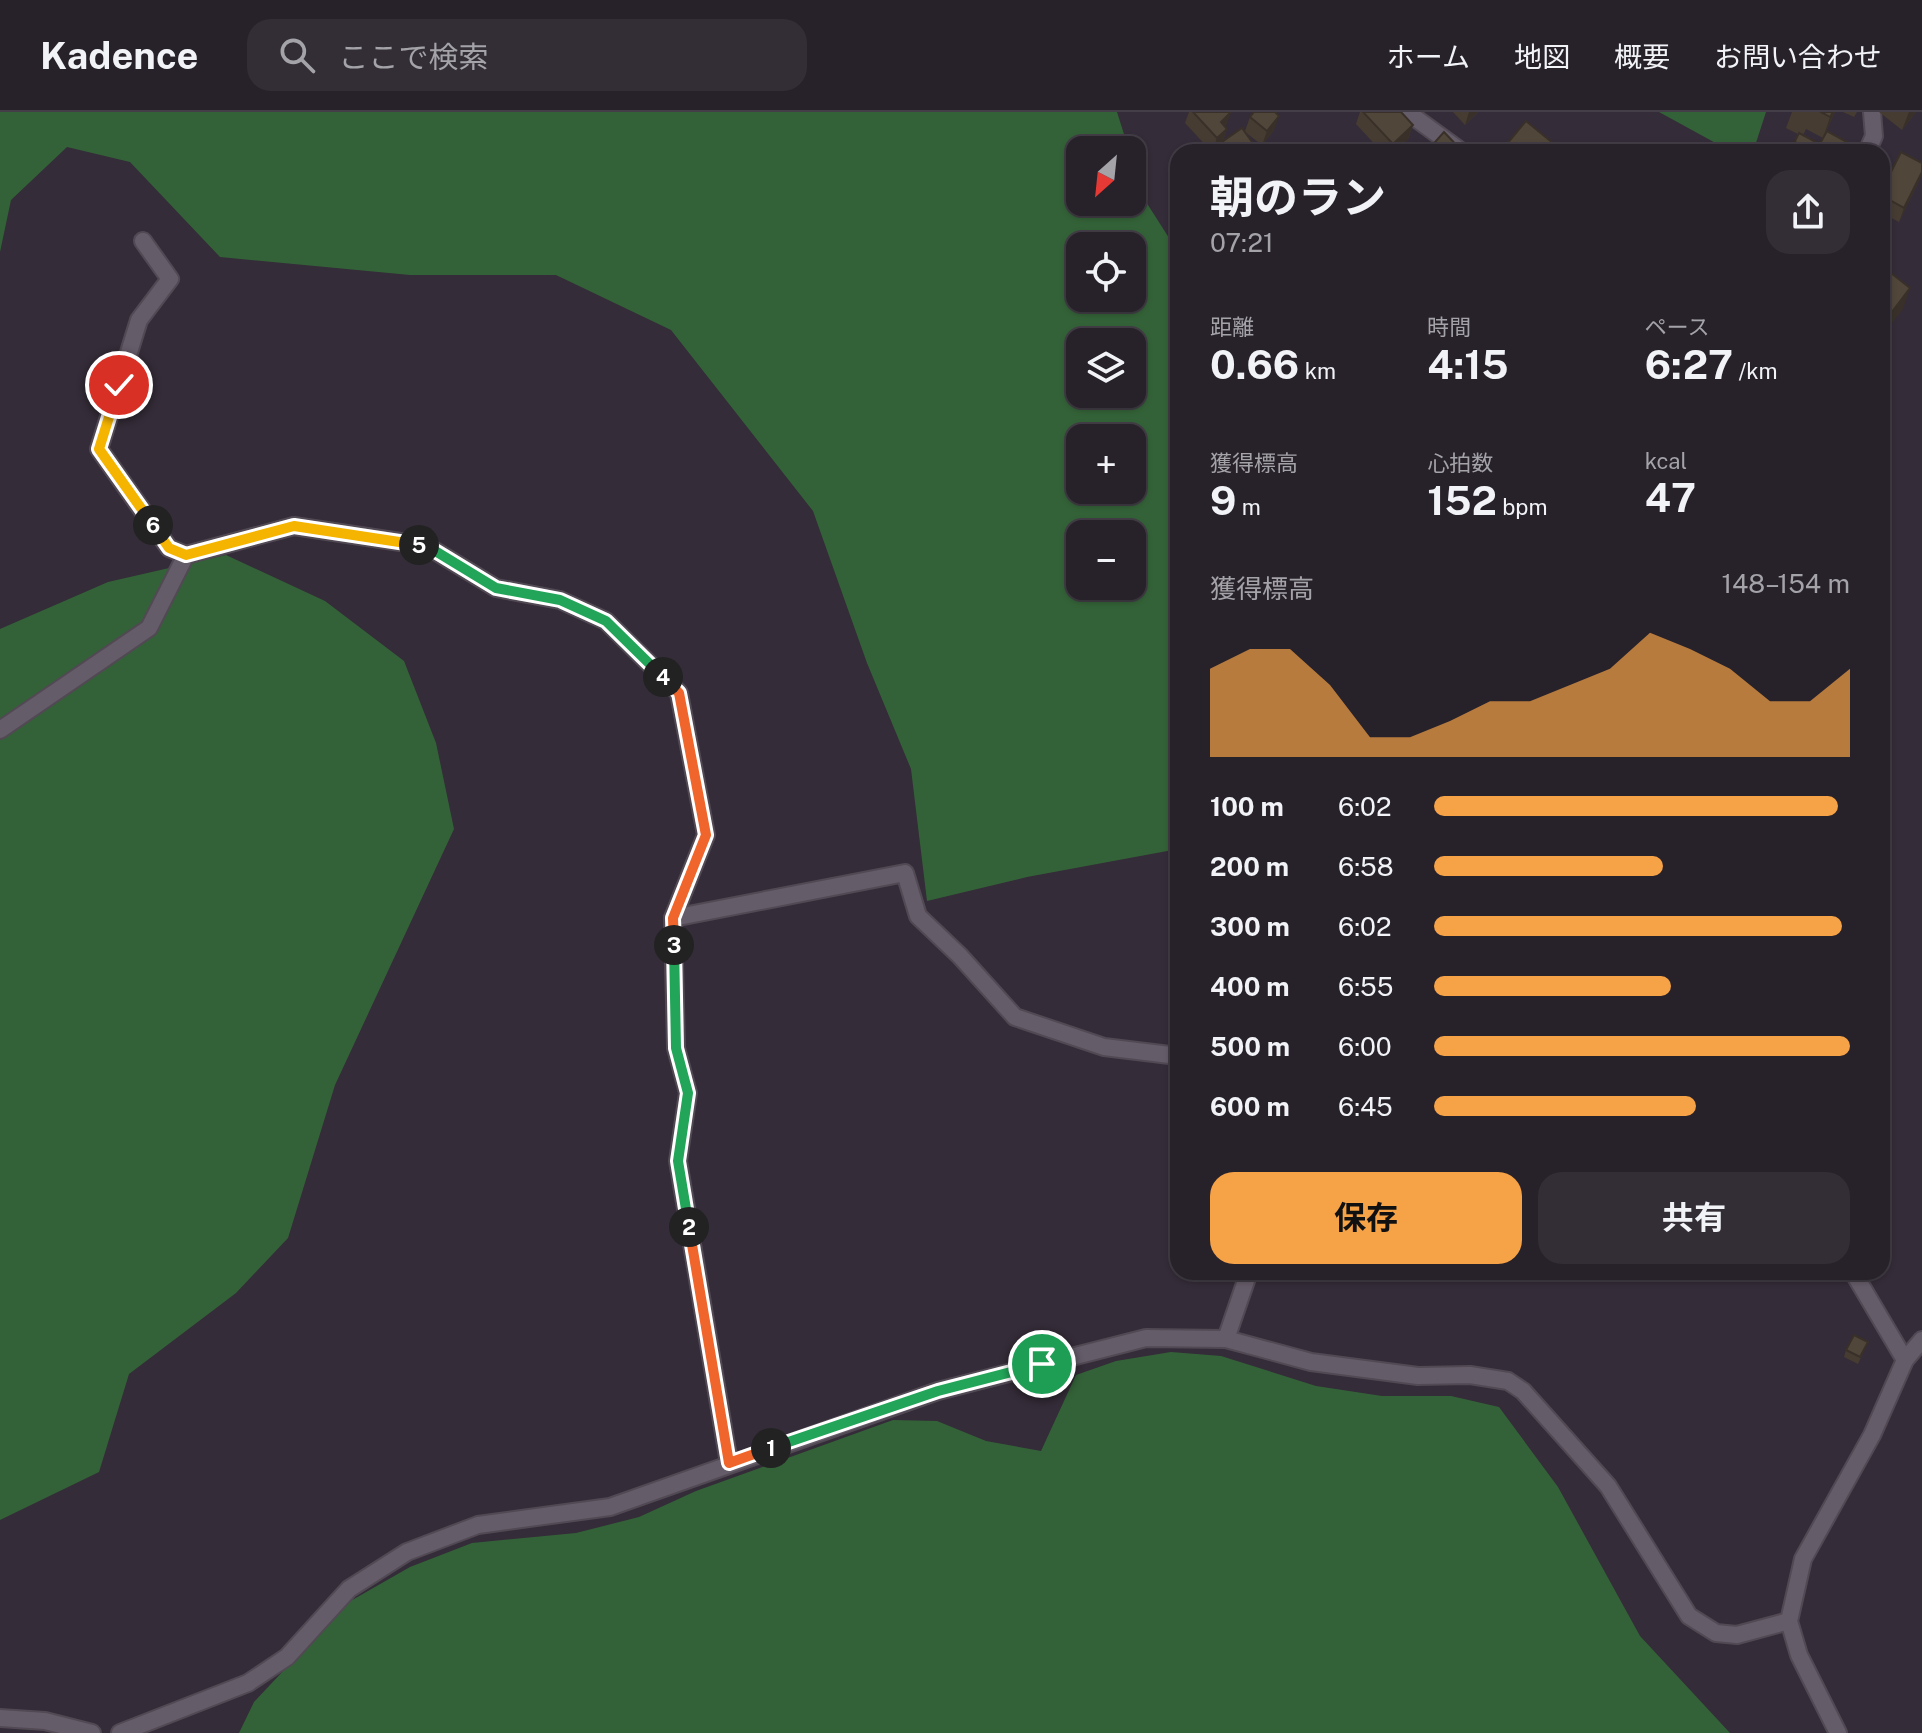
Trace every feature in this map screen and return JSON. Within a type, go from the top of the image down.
[{"type":"street","points":[[1407,112],[1451,144]]},
{"type":"street","points":[[1870,144],[1874,136],[1872,112]]},
{"type":"street","points":[[143,241],[170,279],[139,320],[99,449],[169,548],[186,555],[294,526],[427,546],[496,588],[560,600],[606,621],[679,693],[706,835],[673,918],[676,1048],[688,1093],[678,1161],[729,1463]]},
{"type":"street","points":[[0,730],[149,628],[186,555]]},
{"type":"street","points":[[673,918],[905,873],[918,916],[960,956],[1015,1017],[1104,1047],[1170,1055]]},
{"type":"street","points":[[1226,1339],[1246,1280]]},
{"type":"street","points":[[1858,1280],[1905,1360]]},
{"type":"street","points":[[120,1733],[248,1683],[287,1657],[349,1589],[407,1552],[478,1525],[610,1507],[938,1391],[1131,1341],[1161,1337],[1226,1339],[1311,1362],[1418,1376],[1470,1375],[1508,1381],[1523,1391],[1608,1486],[1689,1616],[1716,1633],[1737,1635],[1789,1621]]},
{"type":"street","points":[[1838,1733],[1799,1655],[1789,1621],[1803,1559],[1872,1435],[1905,1360],[1922,1340]]},
{"type":"street","points":[[0,1718],[45,1721],[92,1733]]},
{"type":"green space","points":[[0,112],[1117,112],[1125,136],[1066,136],[1066,216],[1146,216],[1146,199],[1170,239],[1170,850],[1027,877],[927,901],[911,769],[867,663],[813,511],[671,330],[556,275],[410,275],[220,257],[130,162],[67,147],[11,200],[0,252]]},
{"type":"green space","points":[[1659,112],[1766,112],[1756,144],[1717,144]]},
{"type":"green space","points":[[226,555],[325,601],[404,661],[436,743],[454,829],[335,1085],[288,1238],[236,1293],[129,1374],[99,1472],[0,1520],[0,629],[108,582]]},
{"type":"green space","points":[[1171,1352],[1221,1356],[1316,1386],[1382,1396],[1451,1396],[1499,1407],[1558,1487],[1640,1636],[1730,1733],[239,1733],[254,1702],[347,1603],[410,1567],[472,1543],[576,1533],[639,1517],[696,1491],[893,1420],[937,1421],[986,1441],[1041,1451],[1076,1375],[1116,1361]]},
{"type":"building","points":[[1193,112],[1231,112],[1221,122],[1227,129],[1217,138]]},
{"type":"building","points":[[1254,112],[1275,112],[1279,116],[1267,131],[1250,117]]},
{"type":"building","points":[[1363,112],[1401,112],[1413,125],[1393,144]]},
{"type":"building","points":[[1526,121],[1554,144],[1507,144]]},
{"type":"building","points":[[1242,128],[1253,144],[1223,144],[1222,142]]},
{"type":"building","points":[[1827,131],[1851,144],[1820,144]]},
{"type":"building","points":[[1444,132],[1455,144],[1433,144]]},
{"type":"building","points":[[1799,133],[1816,142],[1815,144],[1794,144]]},
{"type":"building","points":[[1901,152],[1922,163],[1922,172],[1904,208],[1890,200],[1890,174]]},
{"type":"building","points":[[1890,272],[1910,288],[1890,314]]},
{"type":"building","points":[[1854,1335],[1868,1342],[1860,1357],[1846,1350]]},
{"type":"route","points":[[119,385],[99,449],[169,548],[186,555],[294,526],[427,546],[496,588],[560,600],[606,621],[679,693],[706,835],[673,918],[676,1048],[688,1093],[678,1161],[729,1463],[938,1391],[1042,1364]]}]
